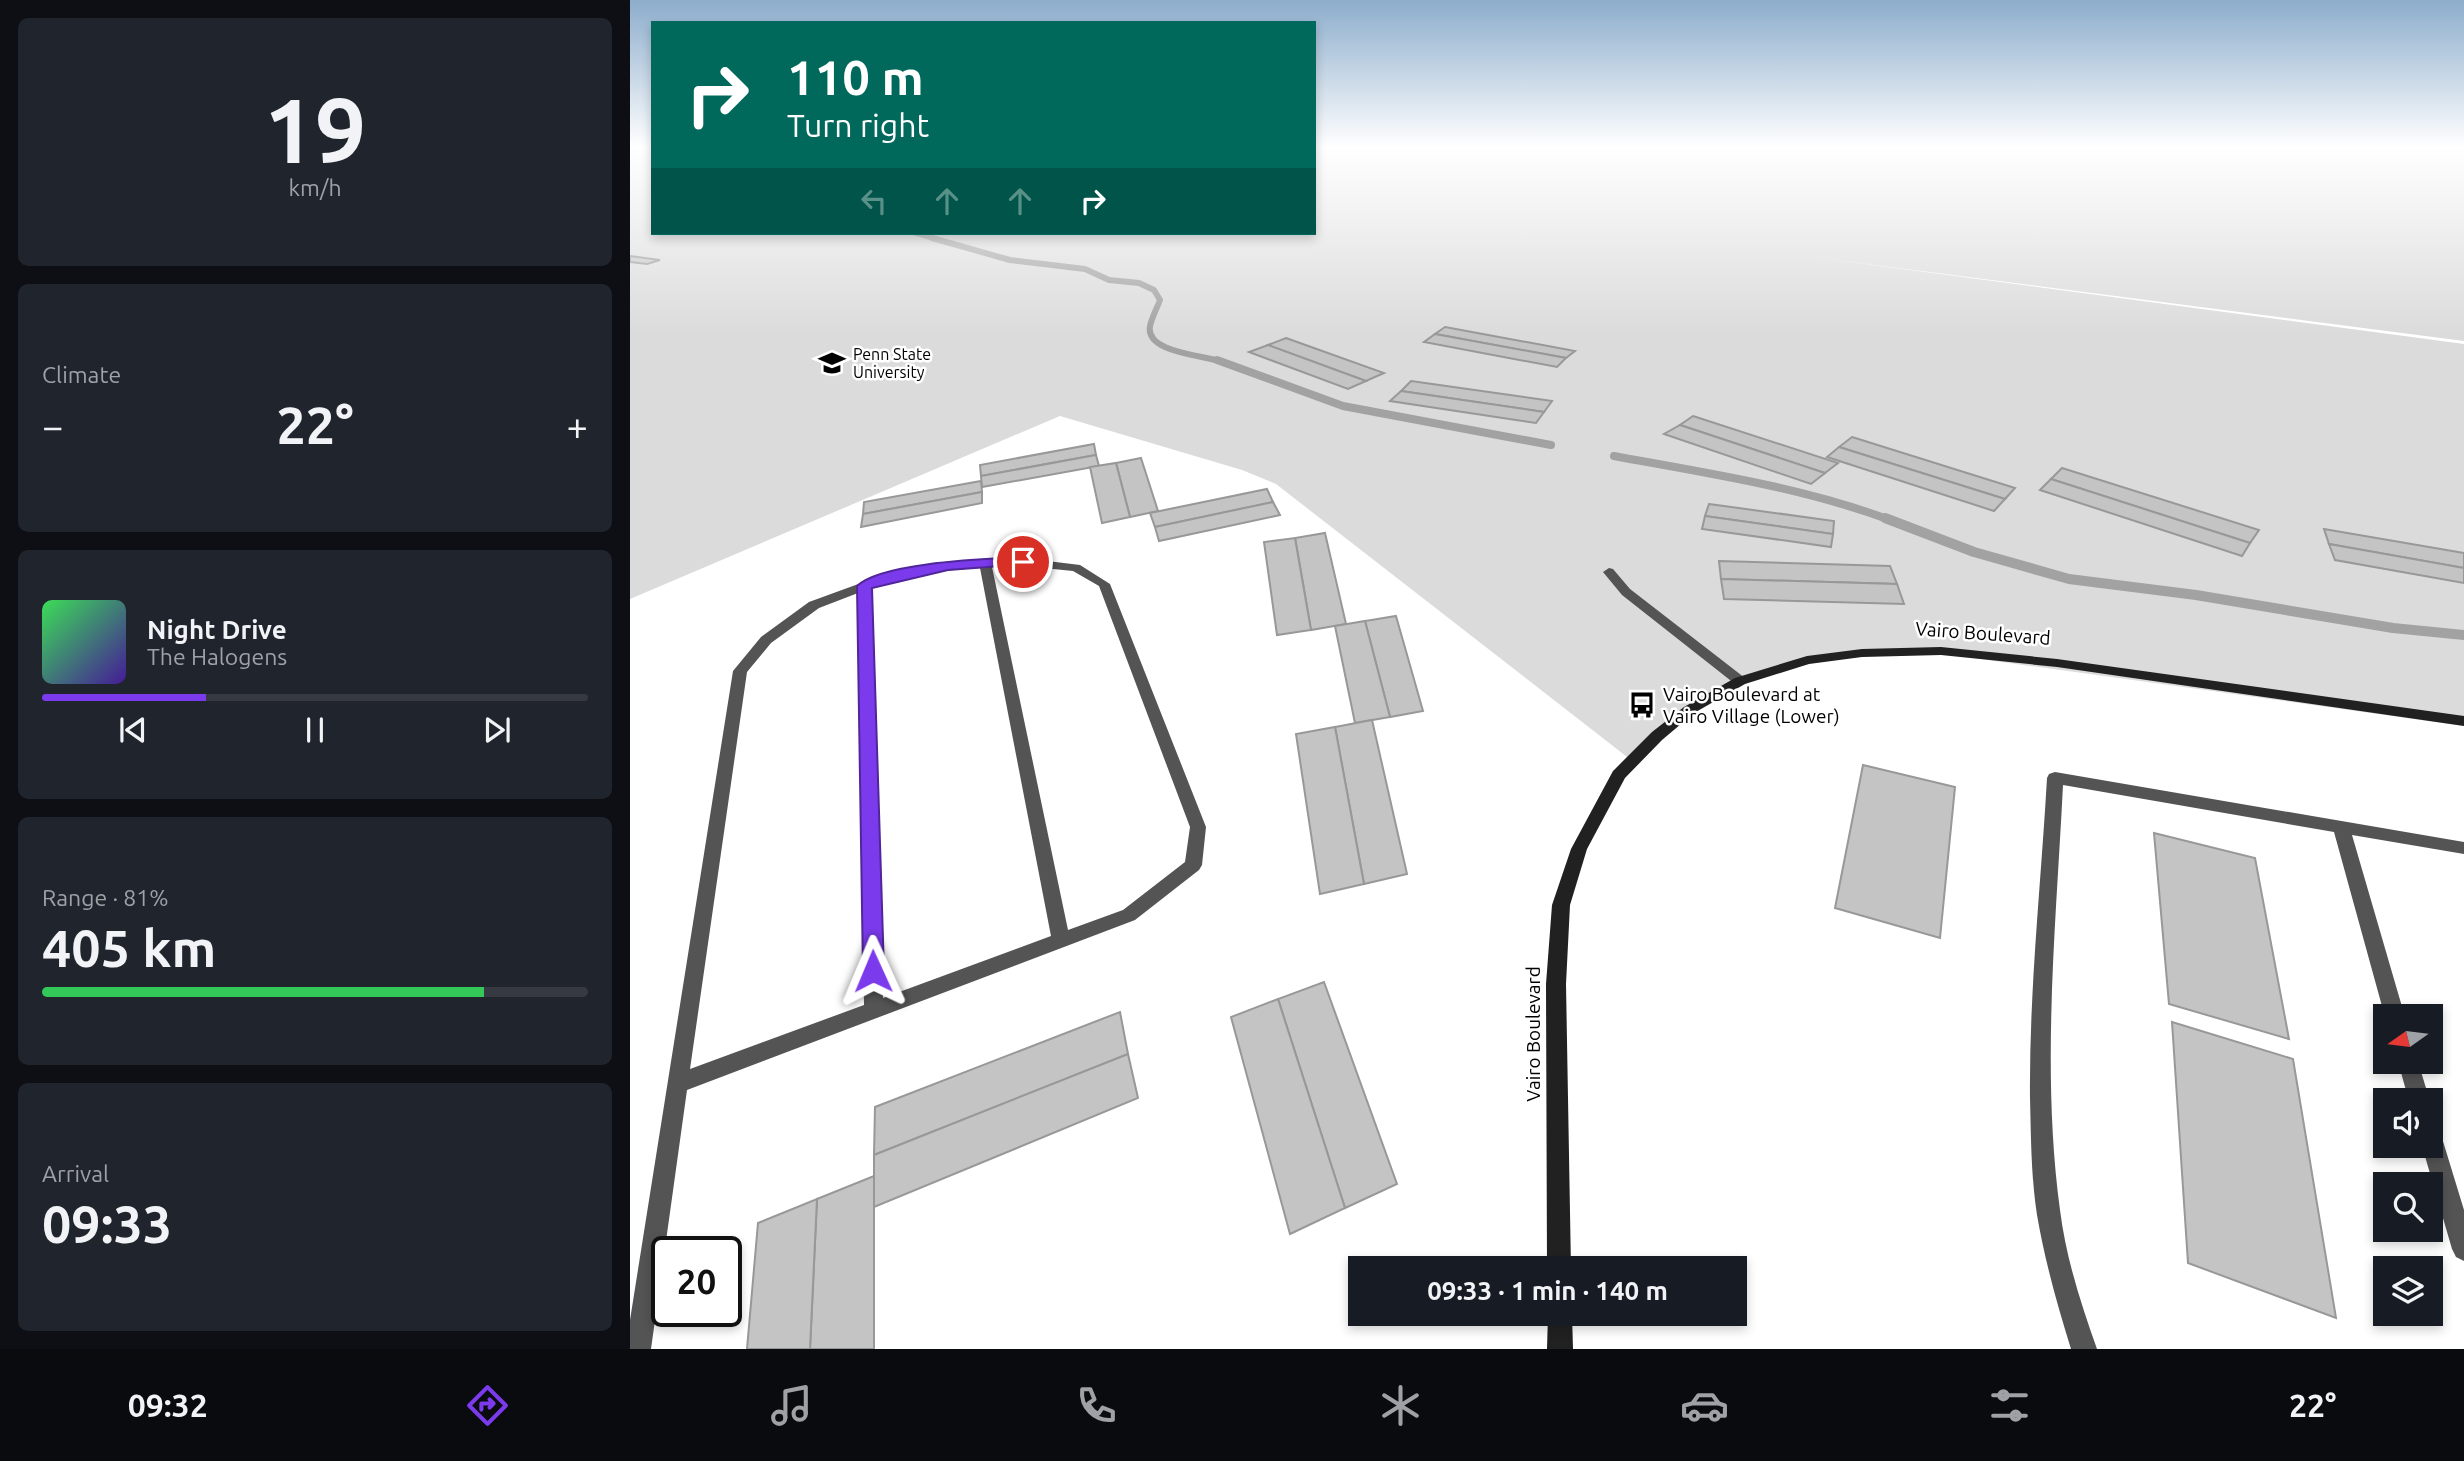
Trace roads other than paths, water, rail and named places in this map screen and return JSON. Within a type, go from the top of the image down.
[{"type":"street","name":"Vairo Boulevard","points":[[1559,1256],[1556,984],[1561,905],[1580,849],[1619,775],[1657,736],[1689,710],[1740,681],[1807,660],[1862,653],[1941,651],[2057,663],[2464,721]]},
{"type":"street","points":[[1560,1326],[1560,1349]]},
{"type":"lane","points":[[638,1349],[677,1084],[740,671],[766,640],[814,605],[883,579],[948,565],[1023,562],[1076,568],[1104,584],[1198,827],[1193,865],[1129,915],[677,1084]]},
{"type":"lane","points":[[985,564],[1061,941]]},
{"type":"lane","points":[[1609,572],[1626,592],[1740,681]]},
{"type":"lane","points":[[864,586],[874,1010]]},
{"type":"lane","points":[[2084,1349],[2071,1317],[2048,1220],[2042,1129],[2044,996],[2055,778],[2464,848]]},
{"type":"lane","points":[[2341,826],[2391,1004]]},
{"type":"lane","points":[[2437,1158],[2464,1249]]},
{"type":"waterway","points":[[921,235],[938,240]]},
{"type":"waterway","points":[[932,238],[1010,260],[1085,269],[1109,280],[1139,283],[1154,290],[1160,300],[1150,326],[1151,335],[1157,342],[1177,352],[1222,362]]},
{"type":"waterway","points":[[1217,360],[1343,406],[1551,445]]},
{"type":"waterway","points":[[1614,456],[1788,490],[1890,520]]},
{"type":"waterway","points":[[1885,518],[1974,552],[2069,579],[2196,595],[2393,628],[2464,635]]},
{"type":"place","name":"Penn State University","points":[[832,363]]},
{"type":"place","name":"Vairo Boulevard at Vairo Village (Lower)","points":[[1642,705]]}]
